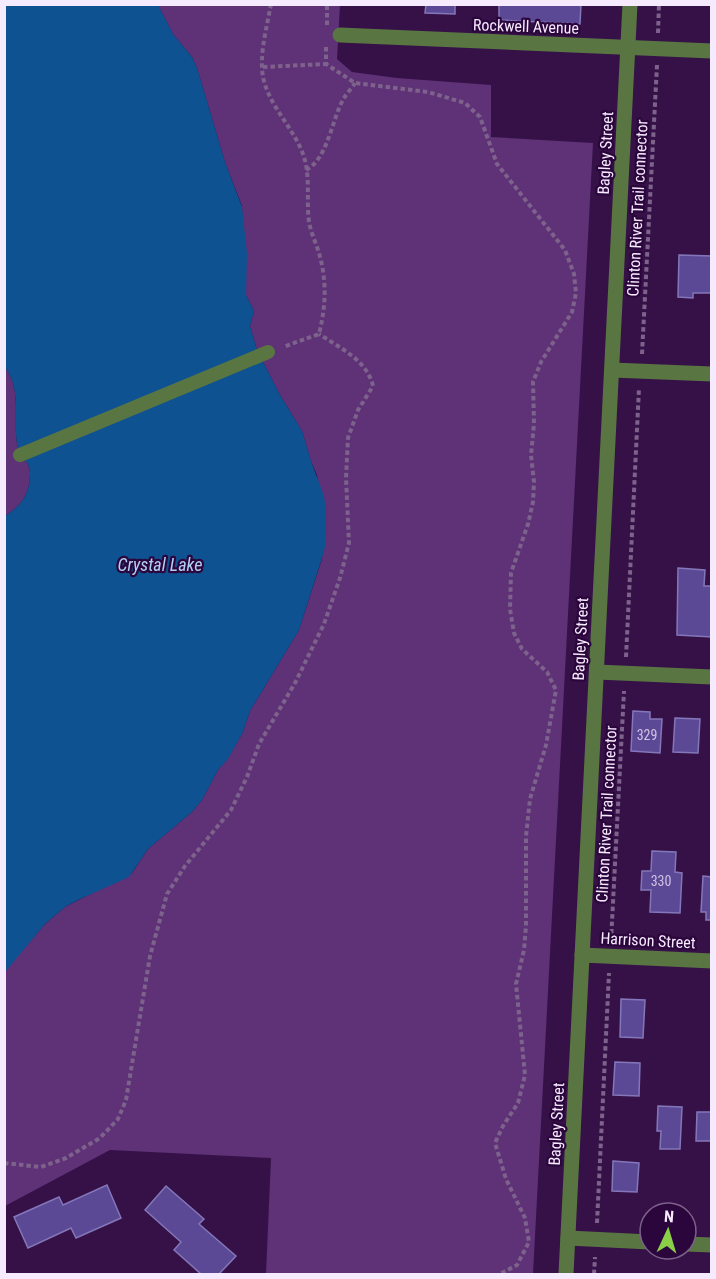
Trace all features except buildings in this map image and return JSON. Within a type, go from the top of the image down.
[{"type":"street","name":"Bagley Street","points":[[566,1275],[630,4]]},
{"type":"street","name":"Rockwell Avenue","points":[[331,34],[711,51]]},
{"type":"street","points":[[612,370],[711,374]]},
{"type":"street","points":[[597,672],[711,677]]},
{"type":"street","name":"Harrison Street","points":[[582,955],[711,962]]},
{"type":"street","points":[[568,1238],[638,1241]]},
{"type":"lane","points":[[20,455],[268,352]]},
{"type":"path","points":[[271,4],[262,58],[263,77],[272,101],[303,155],[309,223],[326,286],[324,314],[319,334]]},
{"type":"path","points":[[326,64],[331,34],[327,4]]},
{"type":"path","points":[[658,34],[659,4]]},
{"type":"path","name":"Clinton River Trail connector","points":[[641,356],[657,62]]},
{"type":"path","points":[[263,67],[326,64],[355,83],[428,92],[465,103],[480,117],[497,164],[565,250],[574,274],[576,293],[572,312],[541,362],[533,382],[534,424],[531,455],[534,483],[533,502],[511,573],[510,609],[514,633],[522,649],[547,672],[556,690],[546,745],[530,799],[526,836],[526,926],[524,950],[516,984],[525,1075],[518,1103],[495,1143],[506,1179],[525,1218],[529,1242],[517,1265],[500,1275]]},
{"type":"path","points":[[306,170],[310,168],[324,148],[344,99],[355,83]]},
{"type":"path","points":[[268,352],[319,334]]},
{"type":"path","points":[[4,1163],[41,1167],[66,1158],[100,1138],[118,1119],[126,1100],[150,956],[167,894],[185,866],[231,810],[247,777],[259,744],[295,683],[324,624],[349,543],[346,478],[348,438],[358,410],[373,386],[370,375],[357,359],[319,334]]},
{"type":"path","points":[[626,659],[640,383]]},
{"type":"path","name":"Clinton River Trail connector","points":[[611,942],[625,688]]},
{"type":"path","points":[[597,1225],[609,971]]},
{"type":"path","points":[[594,1275],[595,1254]]},
{"type":"shaded area","points":[[158,5],[340,5],[337,59],[352,72],[491,85],[491,137],[593,143],[533,1274],[266,1274],[271,1158],[110,1150],[5,1206],[4,972],[45,924],[65,907],[132,873],[148,849],[192,812],[202,800],[243,732],[250,711],[299,630],[322,559],[324,535],[317,475],[302,431],[257,350],[250,326],[254,311],[246,295],[242,206],[225,162],[197,68],[192,57],[173,34]]},
{"type":"shaded area","points":[[5,367],[15,395],[17,444],[29,466],[30,474],[24,499],[5,516]]},
{"type":"water","name":"Crystal Lake","points":[[5,5],[158,5],[173,34],[192,57],[225,162],[242,207],[247,254],[246,295],[254,311],[250,326],[257,350],[302,431],[324,496],[326,512],[325,547],[299,630],[250,711],[243,732],[202,800],[192,812],[148,849],[129,877],[65,907],[45,924],[5,972],[5,516],[24,499],[30,470],[17,444],[15,395],[5,367]]}]
